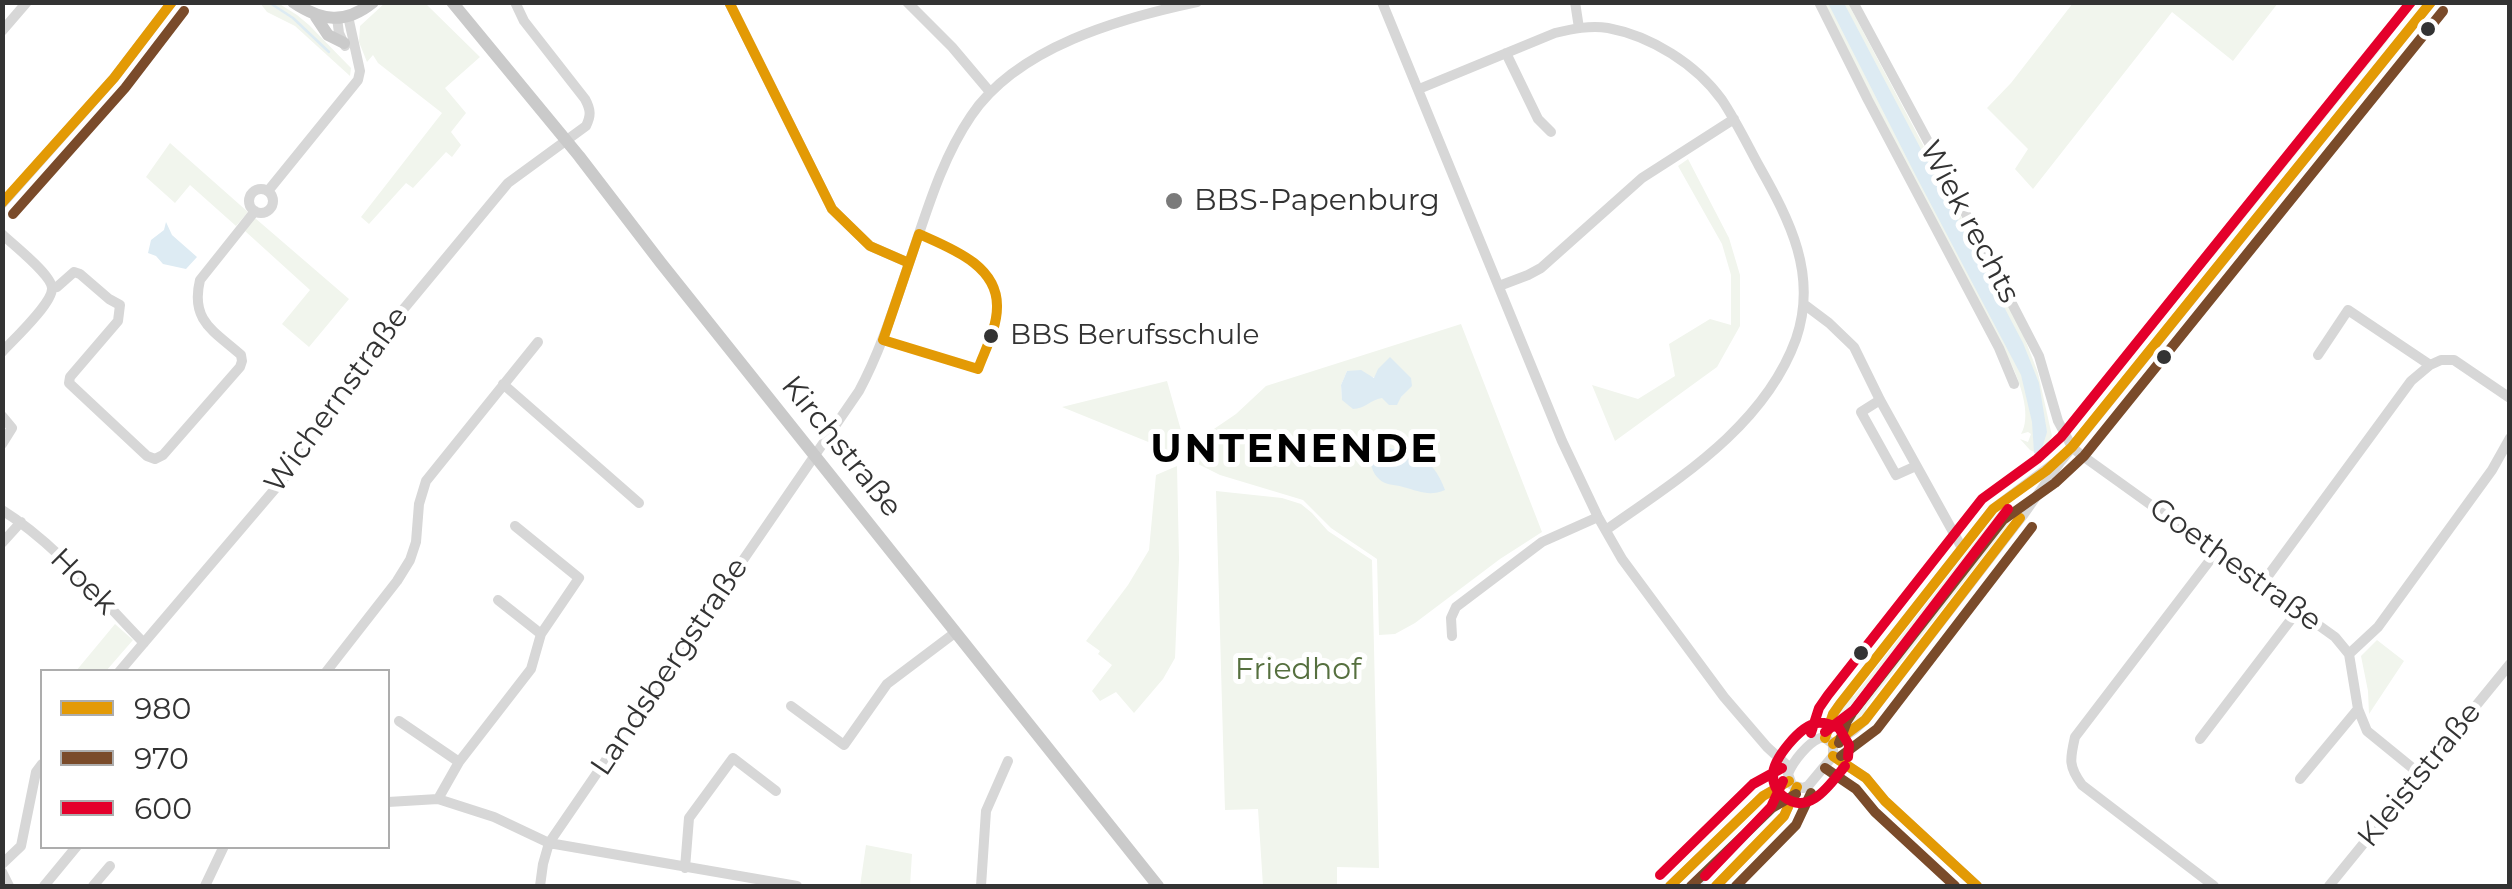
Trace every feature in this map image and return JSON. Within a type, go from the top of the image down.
[{"type":"main road","points":[[293,2],[316,17],[328,34],[344,43]]},
{"type":"main road","points":[[347,16],[365,2]]},
{"type":"main road","points":[[316,17],[347,16],[373,2]]},
{"type":"main road","name":"Kirchstraße","points":[[441,2],[482,41]]},
{"type":"main road","name":"Kirchstraße","points":[[452,2],[567,140],[1158,886]]},
{"type":"street","points":[[2,31],[27,2]]},
{"type":"street","points":[[2,204],[114,78],[172,2]]},
{"type":"street","points":[[516,2],[524,22],[590,108],[586,126],[567,140]]},
{"type":"street","points":[[729,2],[832,209],[870,246],[909,263]]},
{"type":"street","points":[[907,2],[990,92]]},
{"type":"street","name":"Landsbergstraße","points":[[540,886],[542,864],[550,843],[839,423],[872,366],[956,140],[972,113],[990,92],[1045,53],[1087,32],[1198,2]]},
{"type":"street","points":[[1382,2],[1562,442],[1598,517],[1622,559],[1724,697],[1790,768]]},
{"type":"street","points":[[1575,2],[1578,28]]},
{"type":"street","points":[[1820,2],[2000,348],[2014,384]]},
{"type":"street","name":"Wiek rechts","points":[[1853,2],[2039,356],[2058,421],[2072,447]]},
{"type":"street","points":[[1830,746],[1864,720],[2072,447],[2431,2]]},
{"type":"street","points":[[347,16],[344,43],[358,63]]},
{"type":"street","points":[[268,191],[358,80],[360,71],[347,16]]},
{"type":"street","points":[[1418,90],[1555,33],[1606,28],[1636,36],[1680,60],[1720,97],[1784,212],[1804,278],[1805,305],[1795,340],[1775,381],[1745,420],[1711,453],[1606,530]]},
{"type":"street","points":[[1506,53],[1538,119],[1551,132]]},
{"type":"street","points":[[1499,286],[1541,268],[1642,178],[1734,119]]},
{"type":"street","name":"Wichernstraße","points":[[122,669],[286,476],[392,323],[508,183],[567,140]]},
{"type":"street","points":[[261,189],[268,191],[273,198],[272,206],[262,213],[255,211],[249,202],[251,194],[261,189]]},
{"type":"street","points":[[52,288],[74,272],[120,305],[118,321],[68,383],[147,456],[163,456],[240,368],[241,355],[203,322],[198,288],[200,280],[255,211]]},
{"type":"street","points":[[2,234],[47,277],[52,288],[48,300],[2,352]]},
{"type":"street","points":[[1805,305],[1854,347],[1962,548]]},
{"type":"street","points":[[2318,355],[2348,310],[2430,365]]},
{"type":"street","points":[[328,669],[410,560],[426,481],[538,342]]},
{"type":"street","points":[[2262,584],[2411,381],[2430,365],[2454,360],[2510,398]]},
{"type":"street","points":[[503,384],[639,503]]},
{"type":"street","points":[[1880,400],[1861,412],[1896,475],[1916,466]]},
{"type":"street","points":[[2,416],[12,428],[2,444]]},
{"type":"street","points":[[2349,654],[2378,627],[2492,470],[2510,438]]},
{"type":"street","points":[[1670,886],[1764,796],[1793,784],[1808,786],[1830,746],[1834,714],[1840,704],[1993,510],[2072,447]]},
{"type":"street","name":"Goethestraße","points":[[2072,447],[2335,637],[2349,654],[2358,710],[2367,731],[2421,774]]},
{"type":"street","points":[[2012,495],[2021,503],[2024,514]]},
{"type":"street","name":"Hoek","points":[[2,510],[48,546],[144,643]]},
{"type":"street","points":[[1452,636],[1451,618],[1456,607],[1542,542],[1598,517]]},
{"type":"street","points":[[2,543],[21,522]]},
{"type":"street","points":[[438,799],[459,762],[530,669],[541,634],[579,578],[515,526]]},
{"type":"street","points":[[2214,886],[2082,785],[2070,760],[2074,738],[2216,552]]},
{"type":"street","points":[[498,600],[541,634]]},
{"type":"street","points":[[2200,739],[2299,609]]},
{"type":"street","points":[[791,706],[844,745],[886,684],[956,632]]},
{"type":"street","name":"Kleiststraße","points":[[2329,886],[2510,664]]},
{"type":"street","points":[[2300,779],[2358,710]]},
{"type":"street","points":[[399,720],[459,762]]},
{"type":"street","points":[[1716,886],[1784,816],[1793,784],[1788,774],[1790,768],[1814,740],[1830,746],[1866,778],[1885,802],[1977,886]]},
{"type":"street","points":[[685,868],[688,818],[733,758],[776,792]]},
{"type":"street","points":[[981,886],[986,811],[1008,761]]},
{"type":"street","points":[[2,864],[21,846],[40,767]]},
{"type":"street","points":[[390,802],[438,799],[494,816],[550,843],[798,886]]},
{"type":"street","points":[[44,886],[75,849]]},
{"type":"street","points":[[204,886],[222,849]]},
{"type":"street","points":[[93,886],[110,866]]},
{"type":"street","points":[[2,872],[9,886]]},
{"type":"green space","points":[[386,2],[425,3],[480,57],[445,88],[466,113],[451,132],[461,145],[452,157],[446,152],[413,188],[406,183],[369,224],[361,217],[442,113],[373,55],[367,62],[359,42],[360,26]]},
{"type":"green space","points":[[2073,2],[2278,3],[2233,61],[2172,12],[2033,189],[2015,169],[2028,149],[1987,108]]},
{"type":"green space","points":[[260,3],[278,3],[297,15],[351,68],[350,76],[295,26],[267,12]]},
{"type":"green space","points":[[1823,3],[1848,3],[2023,334],[2038,373],[2052,436],[2040,455],[2020,439],[2028,442],[2031,434],[2021,434],[2025,411],[2014,370]]},
{"type":"green space","points":[[2380,32],[2389,39],[2213,257],[2205,251]]},
{"type":"green space","points":[[170,143],[248,212],[236,226],[190,185],[175,203],[146,177]]},
{"type":"green space","points":[[1688,159],[1729,238],[1740,275],[1740,326],[1717,367],[1615,441],[1592,385],[1638,399],[1675,376],[1669,344],[1710,319],[1731,325],[1731,275],[1722,244],[1678,166]]},
{"type":"green space","points":[[255,218],[349,299],[309,347],[282,324],[310,290],[245,231]]},
{"type":"green space","points":[[1461,324],[1542,532],[1415,623],[1395,634],[1379,635],[1377,559],[1331,528],[1303,500],[1220,475],[1062,407],[1167,381],[1186,448],[1236,414],[1266,386]],"holes":[[[1347,371],[1411,386],[1401,397],[1342,399],[1341,385]]]},
{"type":"green space","points":[[1177,466],[1175,658],[1134,713],[1116,692],[1100,701],[1092,691],[1112,665],[1086,641],[1149,550],[1156,475]]},
{"type":"green space","name":"Friedhof","points":[[1216,491],[1282,498],[1301,504],[1328,531],[1372,560],[1379,868],[1337,867],[1337,886],[1263,886],[1258,809],[1225,810]]},
{"type":"green space","points":[[2003,506],[2015,513],[2008,525],[1866,707],[1867,713],[1840,735],[1831,727],[1848,697],[1854,696]]},
{"type":"green space","points":[[115,624],[133,640],[108,669],[78,669]]},
{"type":"green space","points":[[2377,640],[2404,661],[2369,714],[2361,656]]},
{"type":"green space","points":[[866,845],[912,854],[910,886],[860,886]]},
{"type":"shaded area","points":[[1828,3],[1844,3],[2023,343],[2039,383],[2047,432],[2040,455],[2034,453],[2032,422],[2021,375]]},
{"type":"shaded area","points":[[2381,38],[2375,50],[2211,252],[2211,249]]},
{"type":"shaded area","points":[[166,222],[172,235],[197,257],[186,269],[163,264],[148,253],[151,240],[164,230]]},
{"type":"shaded area","points":[[1390,357],[1411,378],[1412,386],[1397,405],[1389,405],[1382,398],[1353,409],[1342,400],[1341,385],[1347,371],[1361,370],[1374,378]]},
{"type":"shaded area","points":[[1376,445],[1427,461],[1445,490],[1424,493],[1382,481],[1373,471],[1369,455]]},
{"type":"shaded area","points":[[2007,508],[2013,513],[1840,732],[1836,728],[1839,721]]},
{"type":"shaded area","points":[[1779,793],[1786,797],[1785,802],[1701,886],[1686,886]]},
{"type":"waterway","points":[[319,2],[334,2]]},
{"type":"waterway","points":[[270,3],[293,18],[329,52]]},
{"type":"waterway","points":[[2391,26],[2410,4]]},
{"type":"waterway","points":[[2165,311],[2173,302]]},
{"type":"transit line","name":"980","points":[[2,203],[114,78],[172,2]]},
{"type":"transit line","name":"980","points":[[729,2],[832,209],[870,246],[909,263]]},
{"type":"transit line","name":"600","points":[[1811,733],[1828,695],[1982,499],[2061,437],[2411,2]]},
{"type":"transit line","name":"980","points":[[1825,738],[1840,704],[1993,509],[2072,447],[2431,2]]},
{"type":"transit line","name":"970","points":[[13,214],[125,88],[184,11]]},
{"type":"transit line","name":"970","points":[[1839,743],[1852,713],[2003,520],[2055,483],[2084,456],[2443,11]]},
{"type":"transit line","name":"980","points":[[919,234],[970,260],[990,280],[997,307],[995,323],[978,369],[883,340],[919,234]]},
{"type":"transit line","name":"600","points":[[1825,732],[1854,710],[2008,509]]},
{"type":"transit line","name":"980","points":[[1833,744],[1865,720],[2020,518]]},
{"type":"transit line","name":"970","points":[[1841,756],[1877,729],[2032,527]]},
{"type":"transit line","name":"600","points":[[1845,766],[1818,796],[1802,803],[1783,796],[1774,781],[1774,768],[1782,752],[1810,725],[1826,723],[1839,728],[1849,745],[1848,757]]},
{"type":"transit line","name":"980","points":[[1833,756],[1866,778],[1885,801],[1977,886]]},
{"type":"transit line","name":"600","points":[[1660,875],[1753,784],[1782,768]]},
{"type":"transit line","name":"970","points":[[1825,768],[1856,789],[1875,812],[1955,886]]},
{"type":"transit line","name":"600","points":[[1705,876],[1771,807],[1783,781]]},
{"type":"transit line","name":"980","points":[[1670,886],[1763,796],[1789,781]]},
{"type":"transit line","name":"980","points":[[1716,886],[1784,816],[1797,787]]},
{"type":"transit line","name":"970","points":[[1736,886],[1796,825],[1811,793]]},
{"type":"transit line","name":"970","points":[[1691,886],[1772,808],[1796,794]]},
{"type":"place","name":"BBS-Papenburg","points":[[1174,201]]},
{"type":"place","name":"BBS Berufsschule","points":[[991,336]]},
{"type":"district","name":"UNTENENDE","points":[[1295,450]]}]
